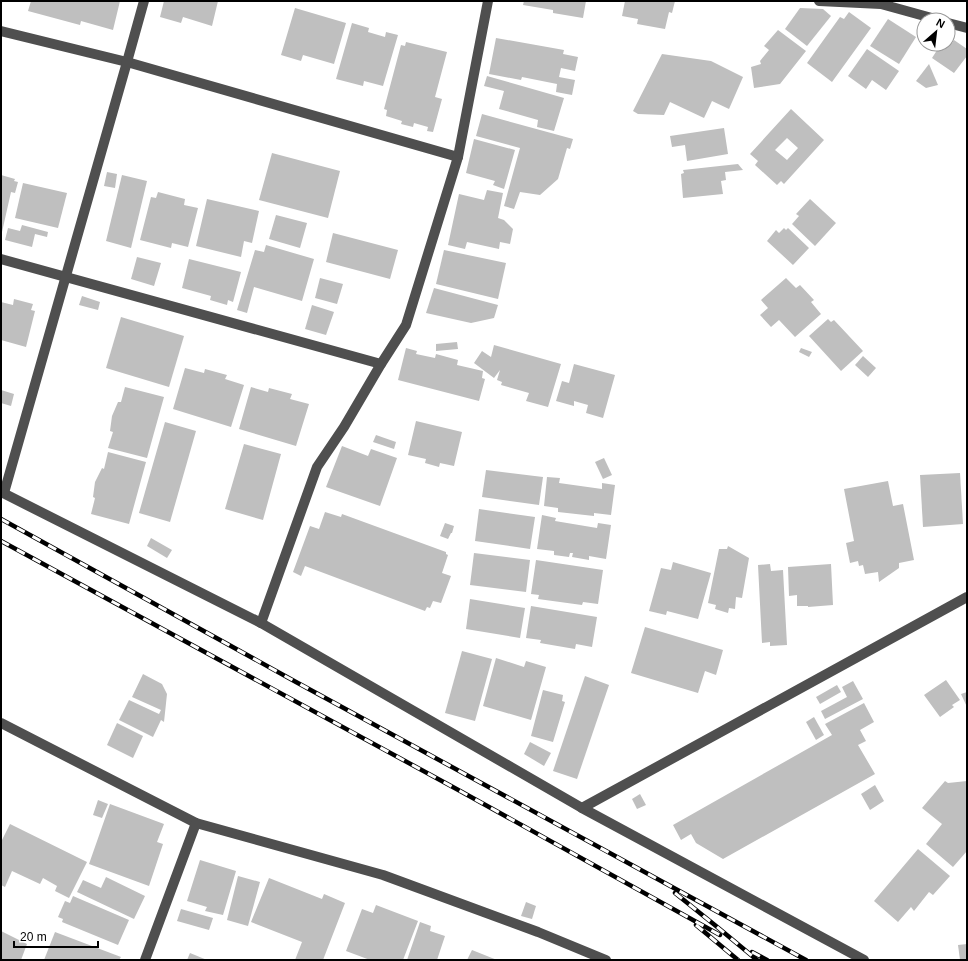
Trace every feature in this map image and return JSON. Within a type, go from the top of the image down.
[{"type":"street","points":[[144,1],[66,277],[2,492],[261,623],[582,808],[864,960]]},
{"type":"street","points":[[261,623],[317,466],[344,426],[380,364],[406,325],[458,157],[488,1]]},
{"type":"street","points":[[819,1],[881,4],[916,14]]},
{"type":"street","points":[[956,25],[967,28]]},
{"type":"street","points":[[1,31],[127,62],[458,157]]},
{"type":"street","points":[[1,259],[380,364]]},
{"type":"street","points":[[582,808],[967,597]]},
{"type":"street","points":[[1,723],[196,823],[383,875],[538,932],[606,960]]},
{"type":"street","points":[[145,960],[196,823]]},
{"type":"building","points":[[31,1],[120,1],[113,30],[81,21],[80,25],[28,11]]},
{"type":"building","points":[[164,1],[218,1],[212,26],[183,17],[181,23],[160,17]]},
{"type":"building","points":[[524,1],[586,1],[583,18],[553,13],[553,10],[523,5]]},
{"type":"building","points":[[625,1],[675,1],[672,13],[669,12],[665,29],[637,24],[638,19],[622,16]]},
{"type":"building","points":[[295,8],[346,23],[334,64],[303,55],[301,61],[281,55]]},
{"type":"building","points":[[800,8],[823,9],[831,16],[807,46],[785,29]]},
{"type":"building","points":[[849,12],[871,28],[832,82],[807,63],[840,17],[844,19]]},
{"type":"building","points":[[888,19],[916,37],[899,64],[870,46]]},
{"type":"building","points":[[352,23],[369,28],[368,32],[385,37],[386,32],[398,35],[383,86],[364,81],[363,86],[336,79]]},
{"type":"building","points":[[778,30],[806,51],[780,84],[754,88],[751,67],[761,64],[760,61],[769,50],[764,46]]},
{"type":"building","points":[[496,38],[564,50],[563,54],[578,57],[575,71],[561,68],[559,77],[575,80],[572,95],[556,92],[557,84],[522,77],[521,80],[489,74]]},
{"type":"building","points":[[956,41],[967,49],[967,56],[954,73],[932,58],[936,52],[956,52]]},
{"type":"building","points":[[406,42],[447,52],[435,97],[442,99],[433,132],[427,131],[428,127],[414,123],[413,127],[401,124],[402,121],[386,116],[387,110],[384,109],[401,45],[405,46]]},
{"type":"building","points":[[867,49],[899,71],[886,90],[872,80],[866,89],[848,76]]},
{"type":"building","points":[[662,54],[711,61],[743,77],[729,109],[712,101],[704,118],[670,102],[664,115],[638,114],[633,111]]},
{"type":"building","points":[[929,64],[938,85],[926,88],[916,81]]},
{"type":"building","points":[[487,76],[564,98],[554,131],[537,127],[538,120],[499,109],[504,91],[484,86]]},
{"type":"building","points":[[791,109],[824,140],[784,184],[781,181],[777,185],[755,165],[758,161],[750,154]],"holes":[[[787,138],[798,148],[787,160],[775,150]]]},
{"type":"building","points":[[482,114],[573,139],[570,149],[567,148],[558,179],[540,195],[520,192],[514,209],[504,206],[520,148],[476,136]]},
{"type":"building","points":[[724,128],[728,154],[687,161],[685,145],[672,147],[670,136]]},
{"type":"building","points":[[474,139],[515,150],[504,189],[493,185],[495,181],[466,173]]},
{"type":"building","points":[[272,153],[340,171],[328,218],[259,200]]},
{"type":"building","points":[[738,164],[743,170],[725,172],[726,180],[721,181],[723,194],[683,198],[681,174],[684,173],[683,170]]},
{"type":"building","points":[[107,172],[117,174],[115,188],[104,186]]},
{"type":"building","points":[[1,175],[15,179],[14,181],[18,182],[15,193],[11,192],[2,232]]},
{"type":"building","points":[[122,175],[147,181],[131,248],[106,241]]},
{"type":"building","points":[[23,183],[67,193],[58,228],[15,218]]},
{"type":"building","points":[[487,190],[503,193],[498,218],[504,220],[513,229],[510,244],[500,242],[499,249],[467,242],[465,249],[448,245],[459,194],[484,200]]},
{"type":"building","points":[[158,192],[185,199],[184,205],[198,208],[188,247],[172,243],[171,248],[140,240],[151,197],[156,198]]},
{"type":"building","points":[[207,199],[259,211],[252,243],[244,241],[241,257],[196,246]]},
{"type":"building","points":[[810,199],[836,223],[815,246],[792,224],[799,216],[796,214]]},
{"type":"building","points":[[276,215],[307,223],[300,248],[269,239]]},
{"type":"building","points":[[22,225],[48,232],[47,237],[35,234],[32,247],[5,240],[8,228],[20,231]]},
{"type":"building","points":[[784,228],[786,230],[788,228],[809,248],[793,265],[767,241],[776,230],[779,233]]},
{"type":"building","points":[[333,233],[398,250],[390,279],[326,262]]},
{"type":"building","points":[[266,245],[314,259],[302,301],[254,287],[247,313],[237,310],[255,250],[264,252]]},
{"type":"building","points":[[444,250],[506,263],[498,299],[436,284]]},
{"type":"building","points":[[137,257],[161,263],[154,286],[131,279]]},
{"type":"building","points":[[189,259],[241,272],[233,302],[228,300],[227,305],[210,300],[211,296],[182,288]]},
{"type":"building","points":[[320,278],[343,284],[337,304],[315,298]]},
{"type":"building","points":[[786,278],[796,288],[800,285],[814,300],[811,302],[821,314],[795,337],[779,320],[771,327],[760,315],[768,308],[761,300]]},
{"type":"building","points":[[434,288],[498,305],[494,318],[471,323],[426,313]]},
{"type":"building","points":[[82,296],[100,302],[98,310],[79,305]]},
{"type":"building","points":[[14,299],[33,304],[31,310],[35,311],[26,347],[1,340],[1,302],[13,305]]},
{"type":"building","points":[[312,305],[334,312],[326,335],[305,329]]},
{"type":"building","points":[[121,317],[184,336],[169,387],[106,368]]},
{"type":"building","points":[[828,319],[831,322],[834,320],[863,351],[841,371],[809,336]]},
{"type":"building","points":[[457,342],[458,349],[436,351],[436,344]]},
{"type":"building","points":[[494,345],[561,364],[548,407],[526,401],[529,393],[501,385],[502,382],[497,380],[500,370],[494,378],[474,363],[482,351],[491,357]]},
{"type":"building","points":[[406,348],[417,351],[416,354],[435,358],[436,354],[458,360],[457,365],[483,371],[482,378],[485,379],[479,401],[398,380]]},
{"type":"building","points":[[801,348],[812,352],[809,357],[799,352]]},
{"type":"building","points":[[863,356],[876,368],[868,377],[855,365]]},
{"type":"building","points":[[574,364],[615,375],[603,418],[586,413],[588,405],[574,401],[574,406],[556,401],[562,381],[569,383]]},
{"type":"building","points":[[185,368],[204,373],[205,369],[227,375],[225,379],[244,385],[231,427],[173,409]]},
{"type":"building","points":[[125,387],[164,397],[147,458],[108,448],[113,432],[110,431],[112,416],[118,402],[121,402]]},
{"type":"building","points":[[251,387],[268,392],[269,388],[292,394],[290,399],[309,404],[296,446],[239,429]]},
{"type":"building","points":[[1,390],[14,394],[11,406],[1,403]]},
{"type":"building","points":[[416,421],[462,432],[454,466],[440,463],[439,467],[425,463],[426,459],[408,455]]},
{"type":"building","points":[[165,422],[196,431],[170,522],[139,513]]},
{"type":"building","points":[[376,435],[396,442],[394,449],[373,442]]},
{"type":"building","points":[[244,444],[281,454],[263,520],[225,509]]},
{"type":"building","points":[[342,446],[368,456],[371,449],[397,458],[380,506],[326,487]]},
{"type":"building","points":[[108,452],[146,462],[129,524],[91,514],[95,498],[93,497],[95,482],[102,468],[104,469]]},
{"type":"building","points":[[604,458],[612,475],[603,479],[595,462]]},
{"type":"building","points":[[486,470],[543,477],[539,505],[482,497]]},
{"type":"building","points":[[960,473],[963,524],[923,527],[920,475]]},
{"type":"building","points":[[547,477],[560,478],[559,483],[602,489],[602,483],[615,485],[611,515],[594,513],[594,516],[558,512],[558,508],[544,506]]},
{"type":"building","points":[[888,481],[893,506],[903,504],[914,560],[899,563],[899,568],[879,582],[878,572],[865,574],[863,565],[859,566],[858,561],[850,563],[846,543],[854,541],[844,489]]},
{"type":"building","points":[[479,509],[535,517],[530,549],[475,541]]},
{"type":"building","points":[[325,512],[341,517],[342,514],[446,552],[448,555],[442,573],[451,576],[441,603],[433,601],[430,608],[427,607],[425,611],[305,566],[301,576],[293,572],[310,526],[319,529]]},
{"type":"building","points":[[542,515],[556,518],[555,521],[597,528],[598,523],[611,525],[606,559],[589,556],[589,560],[572,557],[573,553],[570,553],[569,557],[554,555],[554,551],[537,549]]},
{"type":"building","points":[[445,523],[454,526],[448,539],[440,536]]},
{"type":"building","points":[[151,538],[172,550],[167,558],[147,546]]},
{"type":"building","points":[[728,546],[749,558],[742,598],[736,597],[735,609],[729,608],[728,613],[715,609],[716,605],[708,603],[719,549],[727,549]]},
{"type":"building","points":[[474,553],[530,560],[526,592],[470,585]]},
{"type":"building","points":[[536,560],[603,570],[598,604],[583,602],[582,605],[538,599],[539,595],[531,594]]},
{"type":"building","points":[[673,562],[711,573],[698,619],[667,611],[666,615],[649,611],[661,568],[671,570]]},
{"type":"building","points":[[770,564],[771,571],[783,570],[787,645],[770,646],[770,642],[762,643],[758,565]]},
{"type":"building","points":[[831,564],[833,605],[808,607],[797,606],[797,595],[789,596],[788,567]]},
{"type":"building","points":[[470,599],[525,608],[520,638],[466,629]]},
{"type":"building","points":[[531,606],[597,617],[592,647],[576,644],[575,649],[540,643],[541,640],[526,638]]},
{"type":"building","points":[[645,627],[723,650],[716,675],[705,671],[698,693],[631,673]]},
{"type":"building","points":[[462,651],[492,659],[475,721],[445,713]]},
{"type":"building","points":[[496,658],[524,667],[526,661],[546,667],[531,720],[483,706]]},
{"type":"building","points":[[143,674],[162,684],[167,694],[164,722],[161,720],[153,737],[119,720],[129,700],[159,714],[161,710],[132,697]]},
{"type":"building","points":[[585,676],[609,685],[577,779],[553,771]]},
{"type":"building","points":[[946,680],[960,700],[952,705],[954,707],[940,717],[924,695]]},
{"type":"building","points":[[853,681],[863,699],[825,719],[821,711],[847,697],[842,687]]},
{"type":"building","points":[[837,685],[841,692],[820,704],[816,697]]},
{"type":"building","points":[[543,690],[563,695],[562,701],[565,702],[553,742],[531,736]]},
{"type":"building","points":[[967,692],[967,707],[961,694]]},
{"type":"building","points":[[864,703],[874,722],[860,730],[866,741],[858,745],[875,774],[723,859],[696,843],[691,834],[681,840],[673,825],[832,735],[825,724]]},
{"type":"building","points":[[814,717],[824,735],[816,740],[806,722]]},
{"type":"building","points":[[117,723],[143,736],[133,758],[107,745]]},
{"type":"building","points":[[530,742],[551,753],[544,766],[524,754]]},
{"type":"building","points":[[945,781],[948,783],[967,781],[967,851],[953,867],[926,844],[942,824],[922,808]]},
{"type":"building","points":[[875,785],[884,801],[870,810],[861,794]]},
{"type":"building","points":[[640,794],[646,805],[637,809],[632,799]]},
{"type":"building","points":[[98,800],[108,804],[102,818],[93,815]]},
{"type":"building","points":[[110,804],[164,824],[157,842],[163,844],[149,886],[89,864]]},
{"type":"building","points":[[10,824],[87,862],[69,898],[55,891],[57,886],[43,878],[40,884],[12,871],[5,887],[1,885],[1,842]]},
{"type":"building","points":[[918,849],[950,876],[933,895],[929,892],[914,911],[911,907],[898,922],[874,901]]},
{"type":"building","points":[[200,860],[236,871],[223,915],[205,911],[207,907],[187,901]]},
{"type":"building","points":[[238,876],[260,882],[248,926],[227,920]]},
{"type":"building","points":[[106,877],[145,896],[134,919],[77,892],[83,880],[101,888]]},
{"type":"building","points":[[269,878],[322,899],[324,894],[345,903],[323,960],[295,960],[302,942],[251,922]]},
{"type":"building","points":[[73,896],[129,920],[118,945],[62,922],[63,919],[58,917],[65,901],[70,903]]},
{"type":"building","points":[[526,902],[536,906],[532,919],[521,916]]},
{"type":"building","points":[[376,905],[418,921],[403,960],[370,960],[346,951],[362,909],[373,913]]},
{"type":"building","points":[[181,909],[213,918],[209,930],[177,921]]},
{"type":"building","points":[[420,922],[431,926],[430,931],[445,936],[437,960],[407,960]]},
{"type":"building","points":[[1,931],[27,944],[21,960],[1,960]]},
{"type":"building","points":[[55,932],[121,957],[119,960],[44,960]]},
{"type":"building","points":[[967,944],[967,960],[960,960],[958,945]]},
{"type":"building","points":[[472,950],[497,960],[467,960]]},
{"type":"building","points":[[190,953],[207,960],[187,960]]},
{"type":"railway","points":[[1,519],[296,682],[806,960]]},
{"type":"railway","points":[[1,541],[462,792],[720,935]]},
{"type":"railway","points":[[675,893],[757,960]]},
{"type":"railway","points":[[696,925],[738,960]]},
{"type":"railway","points":[[752,952],[767,960]]}]
